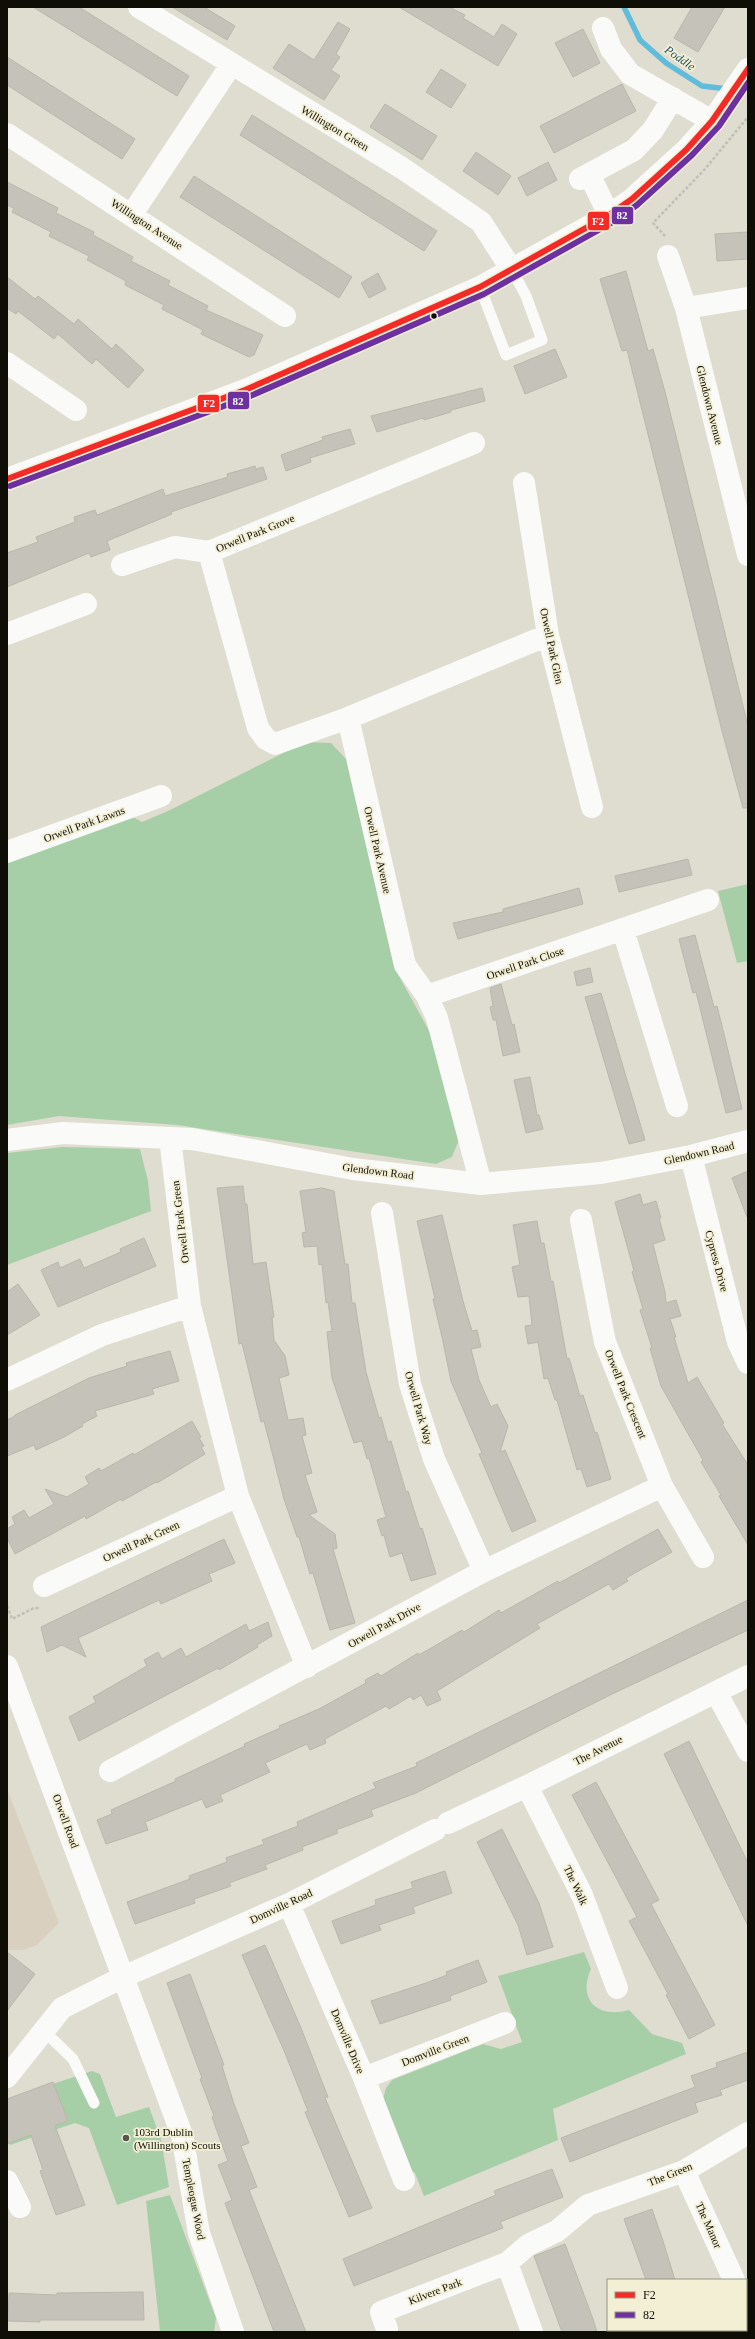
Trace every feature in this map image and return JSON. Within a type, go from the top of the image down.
[{"type":"street","name":"Willington Green","points":[[139,7],[231,65],[402,168],[481,222],[512,270]]},
{"type":"street","points":[[603,28],[611,49],[630,74],[673,98],[717,114]]},
{"type":"street","points":[[132,214],[231,65]]},
{"type":"street","points":[[7,479],[245,390],[480,287],[512,270],[609,215],[655,180],[717,114],[746,72]]},
{"type":"street","points":[[609,215],[584,177],[634,150],[654,130],[673,98]]},
{"type":"street","name":"Willington Avenue","points":[[7,134],[132,214],[285,316]]},
{"type":"street","name":"Glendown Avenue","points":[[667,246],[686,308],[748,555]]},
{"type":"street","points":[[686,308],[748,298]]},
{"type":"street","points":[[7,363],[76,410]]},
{"type":"street","name":"Orwell Park Grove","points":[[348,718],[275,744],[266,739],[258,728],[210,552],[474,443]]},
{"type":"street","name":"Orwell Park Glen","points":[[524,483],[548,635],[592,807]]},
{"type":"street","points":[[122,565],[175,547],[210,552]]},
{"type":"street","points":[[7,634],[86,604]]},
{"type":"street","points":[[348,718],[548,635]]},
{"type":"street","name":"Orwell Park Avenue","points":[[348,718],[405,965],[427,996],[437,1018],[481,1184]]},
{"type":"street","name":"Orwell Park Lawns","points":[[7,852],[161,796]]},
{"type":"street","name":"Orwell Park Close","points":[[427,996],[708,900]]},
{"type":"street","points":[[623,930],[677,1106]]},
{"type":"street","name":"Glendown Road","points":[[7,1140],[63,1133],[192,1139],[353,1168],[481,1184],[602,1173],[691,1156],[748,1142]]},
{"type":"street","name":"Orwell Park Green","points":[[170,1138],[190,1306],[238,1496],[307,1667]]},
{"type":"street","name":"Cypress Drive","points":[[691,1156],[738,1342],[748,1363]]},
{"type":"street","name":"Orwell Park Way","points":[[382,1213],[410,1384],[434,1459],[484,1571]]},
{"type":"street","name":"Orwell Park Crescent","points":[[581,1220],[605,1342],[662,1486],[703,1557]]},
{"type":"street","points":[[7,1380],[102,1334],[190,1306]]},
{"type":"street","name":"Orwell Park Drive","points":[[110,1771],[484,1571],[662,1486]]},
{"type":"street","name":"Orwell Park Green","points":[[44,1586],[238,1496]]},
{"type":"street","name":"Orwell Road","points":[[7,1666],[123,1977]]},
{"type":"street","name":"The Avenue","points":[[441,1826],[527,1786],[748,1676]]},
{"type":"street","points":[[716,1692],[748,1751]]},
{"type":"street","name":"The Walk","points":[[527,1786],[582,1895],[617,1988]]},
{"type":"street","name":"Domville Road","points":[[7,2077],[62,2008],[123,1977],[289,1904],[441,1826]]},
{"type":"street","name":"Domville Drive","points":[[289,1904],[364,2078],[404,2180]]},
{"type":"street","name":"Templeogue Wood","points":[[123,1977],[182,2135],[199,2233],[233,2332]]},
{"type":"street","name":"Domville Green","points":[[364,2078],[505,2023]]},
{"type":"street","name":"The Green","points":[[588,2205],[684,2171],[748,2133]]},
{"type":"street","name":"The Manor","points":[[684,2171],[734,2279]]},
{"type":"street","points":[[7,2181],[20,2207]]},
{"type":"street","name":"Kilvere Park","points":[[387,2329],[380,2312],[507,2263],[528,2245],[557,2231],[588,2205]]},
{"type":"street","points":[[507,2263],[532,2332]]},
{"type":"lane","points":[[480,287],[506,355],[542,340],[526,296],[512,270]]},
{"type":"lane","points":[[43,2030],[73,2059],[94,2103]]},
{"type":"path","points":[[667,246],[652,223],[706,169],[748,117]]},
{"type":"path","points":[[7,1606],[12,1618],[34,1608],[40,1608]]},
{"type":"shaded area","points":[[7,1789],[59,1923],[37,1945],[23,1950],[7,1950]]},
{"type":"green space","points":[[305,742],[331,743],[346,759],[394,967],[433,1038],[453,1104],[458,1142],[452,1157],[436,1164],[177,1125],[59,1116],[7,1125],[7,859],[131,816],[142,822],[168,811]]},
{"type":"green space","points":[[748,884],[748,961],[737,963],[718,891]]},
{"type":"green space","points":[[63,1147],[140,1149],[148,1181],[151,1211],[7,1265],[7,1153]]},
{"type":"green space","points":[[584,1952],[591,1969],[587,1980],[587,1990],[589,1998],[593,2004],[608,2012],[629,2010],[652,2034],[682,2043],[686,2054],[553,2109],[558,2140],[424,2196],[415,2173],[406,2167],[383,2099],[386,2088],[392,2080],[483,2044],[501,2049],[522,2042],[498,1976]]},
{"type":"green space","name":"103rd Dublin (Willington) Scouts","points":[[92,2071],[100,2074],[116,2117],[149,2107],[161,2139],[169,2187],[117,2205],[89,2128],[75,2123],[10,2145],[7,2136],[7,2099]]},
{"type":"green space","points":[[170,2195],[216,2318],[214,2332],[160,2332],[146,2201]]},
{"type":"building","points":[[33,7],[79,7],[189,76],[177,96]]},
{"type":"building","points":[[172,7],[204,7],[235,26],[227,40]]},
{"type":"building","points":[[399,7],[449,7],[465,15],[463,18],[494,37],[502,24],[517,34],[498,66]]},
{"type":"building","points":[[692,7],[725,7],[698,52],[674,38]]},
{"type":"building","points":[[338,22],[350,29],[336,54],[340,57],[331,70],[340,76],[324,100],[273,68],[289,44],[314,60]]},
{"type":"building","points":[[583,29],[600,63],[573,77],[555,43]]},
{"type":"building","points":[[7,57],[135,139],[122,159],[7,85]]},
{"type":"building","points":[[441,69],[466,85],[451,108],[426,92]]},
{"type":"building","points":[[622,84],[636,111],[554,153],[540,126]]},
{"type":"building","points":[[385,104],[437,136],[422,160],[370,127]]},
{"type":"building","points":[[252,115],[437,231],[424,251],[240,135]]},
{"type":"building","points":[[476,152],[511,176],[498,195],[463,171]]},
{"type":"building","points":[[548,162],[557,180],[527,196],[518,178]]},
{"type":"building","points":[[194,176],[352,277],[339,298],[180,197]]},
{"type":"building","points":[[7,182],[58,208],[56,213],[94,232],[93,235],[133,257],[131,261],[170,281],[168,285],[208,306],[206,310],[263,335],[254,355],[249,357],[201,334],[203,330],[162,309],[164,305],[125,285],[126,281],[87,260],[89,256],[49,236],[51,232],[12,212],[14,208],[7,205]]},
{"type":"building","points":[[748,232],[748,259],[717,261],[715,234]]},
{"type":"building","points":[[626,271],[648,351],[653,349],[665,392],[748,726],[748,808],[743,808],[722,731],[627,350],[622,351],[600,279]]},
{"type":"building","points":[[378,273],[386,289],[369,298],[361,283]]},
{"type":"building","points":[[7,277],[35,299],[38,296],[74,324],[78,319],[112,349],[116,344],[144,370],[128,388],[96,359],[92,364],[58,334],[54,339],[18,311],[16,314],[7,308]]},
{"type":"building","points":[[555,349],[567,377],[525,394],[514,366]]},
{"type":"building","points":[[482,388],[485,401],[451,410],[451,412],[424,420],[423,418],[377,432],[371,416]]},
{"type":"building","points":[[350,429],[355,444],[310,458],[311,462],[286,471],[281,455],[323,440],[322,437]]},
{"type":"building","points":[[255,466],[256,469],[263,467],[267,479],[171,512],[172,514],[107,541],[110,550],[91,557],[89,553],[7,587],[7,553],[38,542],[36,537],[75,522],[74,517],[95,510],[97,515],[163,489],[165,496],[228,477],[227,474]]},
{"type":"building","points":[[688,859],[692,875],[619,892],[615,876]]},
{"type":"building","points":[[579,888],[583,904],[458,939],[453,923],[503,912],[503,909]]},
{"type":"building","points":[[695,935],[714,1007],[717,1006],[742,1109],[726,1113],[696,992],[693,993],[679,939]]},
{"type":"building","points":[[590,968],[593,982],[577,986],[574,972]]},
{"type":"building","points":[[501,984],[512,1025],[514,1024],[520,1052],[503,1056],[496,1020],[493,1020],[490,1007],[493,1006],[490,988]]},
{"type":"building","points":[[601,993],[645,1140],[629,1144],[585,997]]},
{"type":"building","points":[[530,1077],[537,1115],[539,1115],[543,1129],[526,1133],[514,1080]]},
{"type":"building","points":[[748,1171],[748,1216],[747,1217],[732,1178]]},
{"type":"building","points":[[243,1186],[245,1204],[247,1204],[253,1264],[266,1262],[274,1317],[272,1318],[274,1340],[285,1356],[289,1375],[279,1378],[288,1420],[303,1418],[306,1435],[302,1436],[312,1473],[305,1475],[317,1512],[309,1515],[335,1534],[337,1548],[333,1549],[355,1623],[330,1630],[313,1573],[310,1574],[299,1537],[297,1537],[284,1499],[264,1421],[261,1422],[242,1343],[239,1344],[217,1188]]},
{"type":"building","points":[[322,1188],[334,1191],[345,1264],[348,1264],[352,1303],[355,1303],[366,1372],[379,1418],[381,1417],[388,1442],[391,1441],[406,1492],[408,1491],[420,1529],[422,1528],[436,1574],[411,1581],[402,1553],[390,1557],[384,1535],[382,1536],[377,1520],[386,1517],[369,1458],[367,1459],[362,1441],[354,1443],[332,1378],[327,1332],[332,1331],[328,1302],[326,1303],[322,1264],[319,1265],[317,1246],[304,1247],[302,1233],[306,1232],[300,1191]]},
{"type":"building","points":[[640,1194],[643,1205],[656,1201],[661,1218],[659,1218],[665,1240],[653,1244],[665,1292],[666,1303],[676,1300],[681,1316],[670,1319],[688,1383],[697,1377],[724,1423],[722,1424],[748,1465],[748,1545],[719,1496],[721,1495],[701,1462],[703,1460],[661,1386],[650,1348],[652,1348],[640,1310],[643,1309],[632,1272],[634,1271],[615,1202]]},
{"type":"building","points":[[442,1215],[463,1301],[472,1331],[477,1330],[481,1347],[471,1349],[479,1380],[491,1407],[497,1404],[508,1426],[500,1452],[505,1450],[536,1521],[512,1532],[479,1454],[482,1453],[451,1381],[433,1299],[435,1299],[417,1221]]},
{"type":"building","points":[[537,1221],[541,1243],[544,1243],[551,1282],[553,1281],[567,1359],[569,1358],[580,1396],[583,1395],[595,1433],[597,1432],[611,1479],[587,1487],[581,1469],[577,1470],[557,1400],[555,1400],[548,1378],[544,1379],[538,1342],[528,1344],[525,1326],[532,1325],[529,1296],[518,1297],[512,1267],[520,1265],[513,1225]]},
{"type":"building","points":[[144,1238],[156,1266],[58,1307],[41,1270],[58,1262],[60,1268],[80,1259],[84,1268],[121,1252],[120,1249]]},
{"type":"building","points":[[18,1284],[40,1315],[7,1335],[7,1292]]},
{"type":"building","points":[[170,1351],[179,1381],[152,1389],[154,1394],[95,1411],[97,1416],[82,1424],[83,1426],[36,1450],[34,1445],[7,1456],[7,1420],[89,1378],[127,1366],[126,1363]]},
{"type":"building","points":[[192,1421],[201,1437],[199,1438],[204,1446],[201,1447],[205,1454],[157,1483],[156,1482],[122,1501],[121,1499],[86,1519],[85,1516],[15,1554],[7,1538],[7,1529],[15,1524],[12,1517],[24,1510],[29,1518],[54,1504],[45,1489],[67,1497],[89,1484],[85,1477],[99,1468],[101,1471],[133,1453],[134,1455]]},
{"type":"building","points":[[658,1529],[672,1552],[626,1578],[628,1581],[613,1590],[609,1584],[537,1624],[540,1628],[437,1691],[441,1700],[427,1706],[421,1695],[413,1700],[411,1696],[389,1709],[386,1706],[325,1739],[326,1743],[310,1750],[307,1744],[265,1763],[270,1772],[220,1795],[223,1801],[206,1808],[202,1799],[145,1822],[148,1830],[106,1844],[97,1820],[112,1814],[111,1810],[176,1781],[175,1779],[245,1746],[244,1744],[280,1728],[279,1726],[319,1709],[366,1683],[365,1680],[378,1673],[381,1676],[418,1653],[419,1655],[462,1630],[464,1632],[499,1610],[501,1613],[558,1581],[559,1583]]},
{"type":"building","points":[[224,1539],[235,1563],[209,1574],[212,1581],[161,1604],[159,1600],[78,1638],[86,1657],[62,1645],[47,1652],[41,1627]]},
{"type":"building","points":[[748,1600],[748,1630],[612,1694],[416,1793],[371,1810],[373,1816],[336,1830],[338,1833],[302,1847],[303,1850],[265,1865],[267,1869],[229,1883],[231,1886],[194,1899],[195,1903],[135,1924],[127,1902],[190,1879],[189,1876],[227,1862],[226,1858],[264,1844],[262,1840],[298,1826],[297,1822],[376,1788],[373,1783],[417,1766],[416,1763]]},
{"type":"building","points":[[268,1622],[272,1636],[257,1645],[258,1647],[219,1670],[218,1668],[79,1741],[69,1717],[96,1702],[93,1697],[147,1666],[144,1660],[158,1652],[162,1659],[181,1648],[186,1657],[246,1624],[249,1631]]},
{"type":"building","points":[[689,1741],[748,1863],[748,1926],[664,1754]]},
{"type":"building","points":[[596,1782],[659,1900],[651,1904],[715,2025],[689,2039],[666,1995],[668,1994],[629,1921],[637,1917],[572,1795]]},
{"type":"building","points":[[502,1829],[539,1903],[553,1947],[527,1955],[518,1925],[477,1842]]},
{"type":"building","points":[[445,1871],[452,1893],[413,1907],[415,1913],[379,1925],[381,1930],[341,1944],[332,1921],[376,1905],[375,1900],[413,1888],[411,1882]]},
{"type":"building","points":[[265,1945],[301,2028],[328,2097],[325,2098],[372,2208],[349,2217],[305,2112],[308,2111],[285,2053],[242,1955]]},
{"type":"building","points":[[7,1952],[35,1974],[7,2011]]},
{"type":"building","points":[[478,1960],[487,1982],[450,1996],[451,2000],[380,2024],[371,2001],[447,1975],[446,1972]]},
{"type":"building","points":[[190,1974],[224,2065],[222,2066],[234,2104],[249,2143],[241,2146],[257,2187],[249,2190],[306,2332],[274,2332],[225,2203],[232,2200],[218,2165],[228,2161],[212,2117],[214,2116],[200,2079],[202,2078],[167,1983]]},
{"type":"building","points":[[748,2052],[748,2080],[720,2090],[722,2095],[695,2103],[698,2112],[570,2162],[561,2138],[695,2087],[691,2076],[717,2067],[716,2063]]},
{"type":"building","points":[[53,2082],[68,2121],[55,2126],[85,2205],[56,2215],[40,2171],[43,2170],[31,2135],[7,2144],[7,2099]]},
{"type":"building","points":[[552,2169],[563,2197],[500,2222],[503,2228],[354,2286],[343,2259],[496,2195],[494,2191]]},
{"type":"building","points":[[652,2209],[675,2279],[646,2279],[624,2219]]},
{"type":"building","points":[[565,2244],[597,2332],[562,2332],[534,2256]]},
{"type":"building","points":[[143,2292],[144,2320],[40,2320],[40,2322],[8,2321],[9,2293],[57,2295],[57,2293]]},
{"type":"waterway","name":"Poddle","points":[[624,7],[640,40],[666,63],[702,86],[728,89]]},
{"type":"transit line","name":"F2","points":[[7,479],[245,390],[480,287],[609,215],[632,199],[686,150],[712,121],[748,69]]},
{"type":"transit line","name":"82","points":[[10,486],[248,397],[484,294],[613,222],[637,205],[692,155],[719,126],[748,83]]},
{"type":"place","name":"103rd Dublin (Willington) Scouts","points":[[126,2138]]}]
